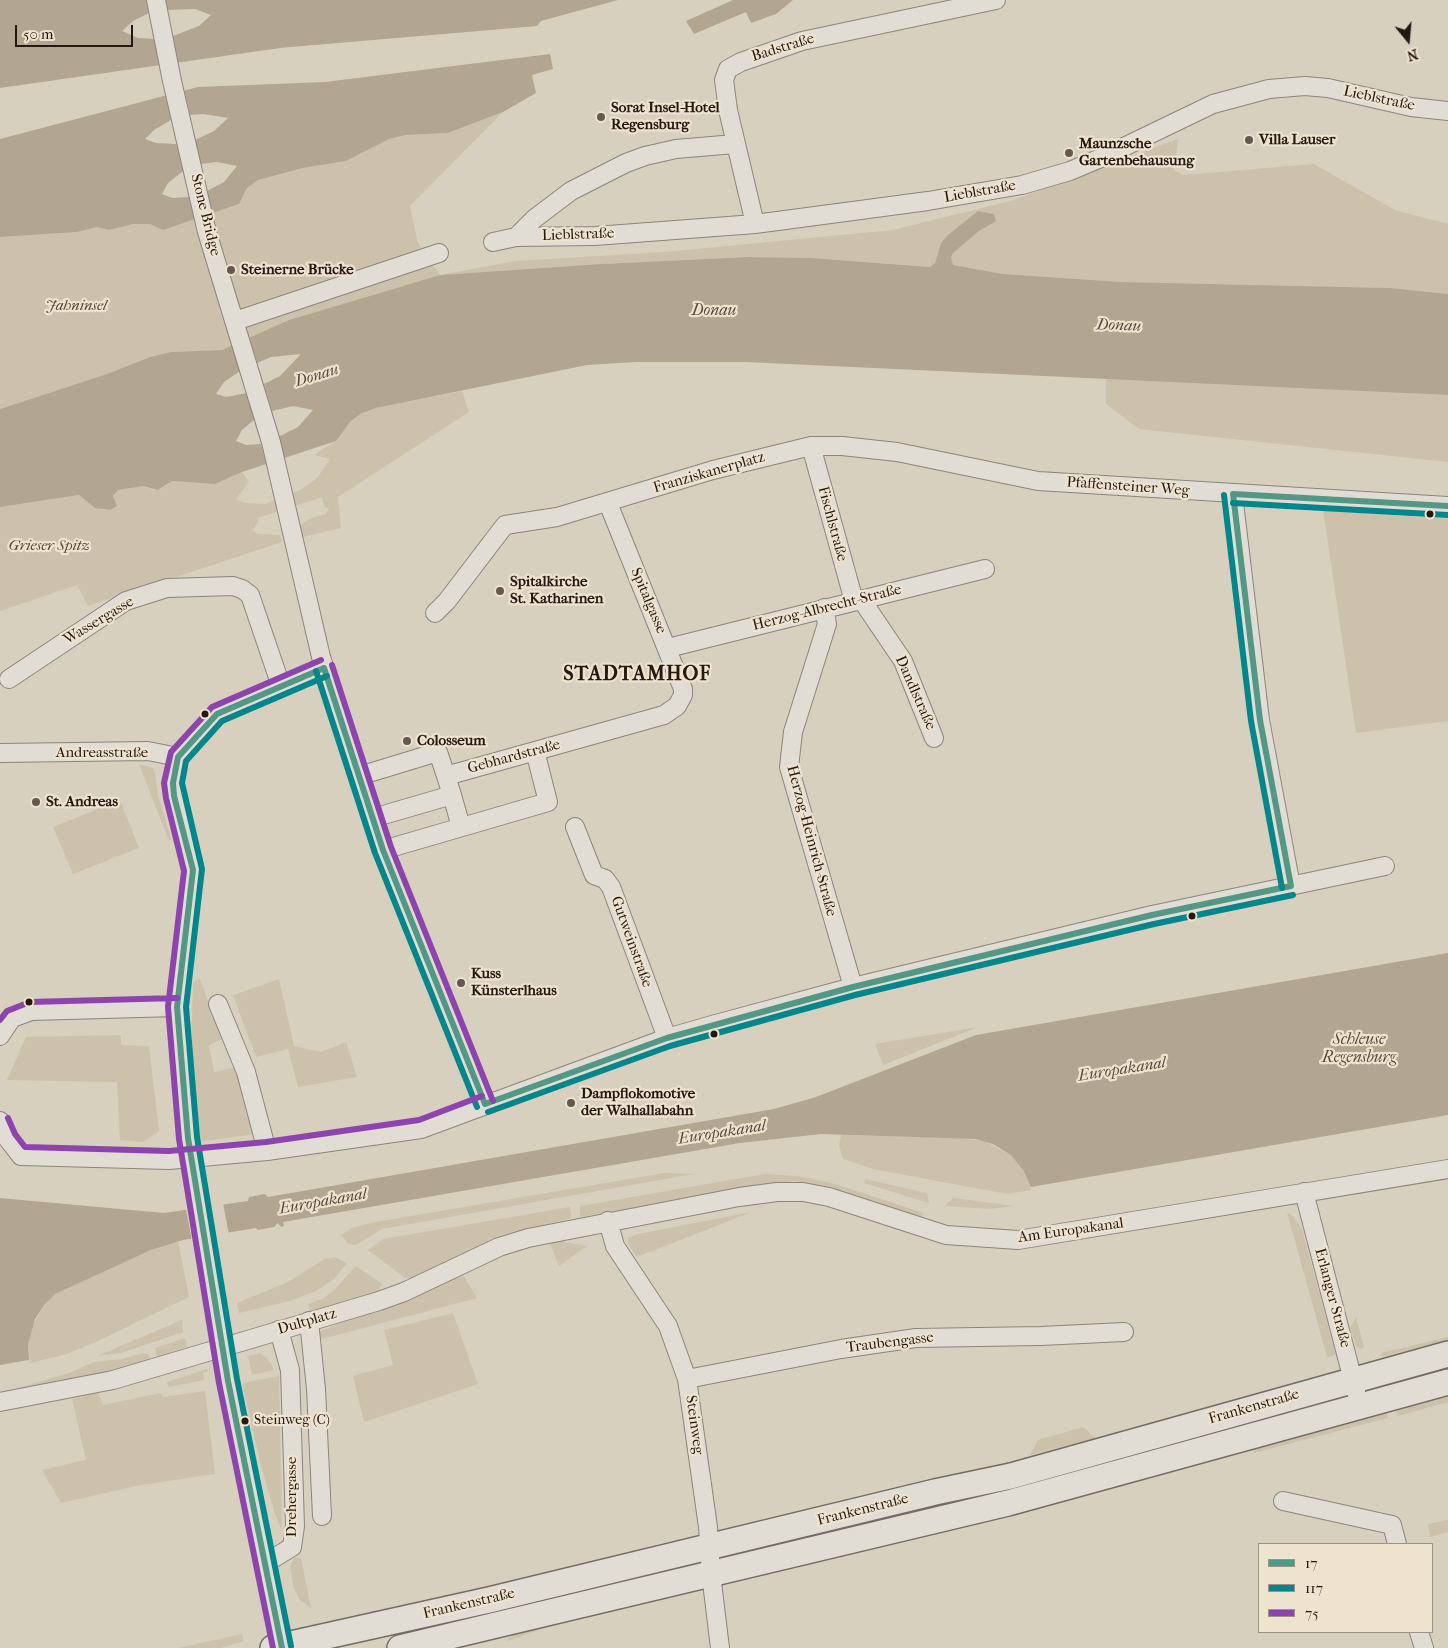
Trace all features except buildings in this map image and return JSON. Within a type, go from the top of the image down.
[{"type":"main road","name":"Frankenstraße","points":[[279,1647],[1011,1476],[1448,1354]]},
{"type":"main road","name":"Frankenstraße","points":[[400,1648],[1008,1503],[1448,1382]]},
{"type":"street","name":"Stone Bridge","points":[[156,0],[172,81],[207,232],[271,442],[315,638],[324,668]]},
{"type":"street","name":"Badstraße","points":[[755,224],[735,144],[724,80],[728,69],[802,41],[996,0]]},
{"type":"street","name":"Lieblstraße","points":[[494,242],[516,237],[595,236],[755,224],[937,200],[1022,185],[1087,164],[1206,107],[1269,89],[1305,86],[1328,88],[1411,107],[1448,111]]},
{"type":"street","points":[[516,237],[571,191],[626,163],[646,156],[676,150],[735,144]]},
{"type":"street","points":[[235,321],[439,253]]},
{"type":"street","name":"Pfaffensteiner Weg","points":[[811,446],[842,446],[897,452],[1038,481],[1448,506]]},
{"type":"street","name":"Franziskanerplatz","points":[[441,607],[505,525],[557,516],[608,503],[713,470],[811,446]]},
{"type":"street","name":"Fischlstraße","points":[[811,446],[858,600]]},
{"type":"street","points":[[1233,494],[1260,720],[1291,886]]},
{"type":"street","name":"Spitalgasse","points":[[608,503],[645,597],[668,648],[683,689],[681,700]]},
{"type":"street","name":"Herzog-Albrecht-Straße","points":[[668,648],[985,569]]},
{"type":"street","name":"Wassergasse","points":[[9,680],[126,601],[167,588],[233,586],[242,589],[250,595],[280,686]]},
{"type":"street","name":"Dandlstraße","points":[[858,600],[903,661],[934,738]]},
{"type":"street","name":"Herzog-Heinrich-Straße","points":[[824,608],[827,624],[793,732],[789,767],[852,987]]},
{"type":"street","points":[[279,1647],[226,1366],[188,1138],[177,1007],[193,870],[174,796],[173,782],[178,757],[216,714],[324,668],[383,850],[420,947],[485,1104]]},
{"type":"street","name":"Gebhardstraße","points":[[446,776],[664,715],[677,706],[681,700]]},
{"type":"street","name":"Andreasstraße","points":[[0,753],[148,751],[178,757]]},
{"type":"street","points":[[360,776],[438,752],[461,827]]},
{"type":"street","points":[[383,850],[548,802],[535,752]]},
{"type":"street","points":[[373,818],[452,795]]},
{"type":"street","name":"Gutweinstraße","points":[[575,827],[594,874],[607,880],[611,887],[667,1038]]},
{"type":"street","points":[[0,1120],[7,1138],[21,1156],[169,1160],[267,1151],[421,1129],[667,1038],[852,987],[1152,915],[1385,866]]},
{"type":"street","points":[[218,1004],[246,1072],[267,1151]]},
{"type":"street","points":[[0,1036],[12,1018],[31,1011],[177,1007]]},
{"type":"street","name":"Am Europakanal","points":[[608,1221],[739,1197],[777,1192],[803,1192],[828,1197],[946,1235],[1018,1240],[1448,1169]]},
{"type":"street","name":"Erlanger Straße","points":[[1304,1192],[1359,1405]]},
{"type":"street","name":"Dultplatz","points":[[0,1402],[113,1380],[309,1322],[404,1292],[499,1247],[528,1238],[608,1221]]},
{"type":"street","name":"Steinweg","points":[[608,1221],[615,1246],[668,1326],[687,1379],[711,1547],[711,1574],[720,1648]]},
{"type":"street","name":"Drehergasse","points":[[309,1322],[315,1374],[322,1516]]},
{"type":"street","name":"Drehergasse","points":[[264,1564],[292,1547],[295,1526],[290,1370],[279,1330]]},
{"type":"street","name":"Traubengasse","points":[[687,1379],[841,1349],[916,1338],[1042,1336],[1124,1332]]},
{"type":"street","points":[[1283,1501],[1392,1525],[1397,1543]]},
{"type":"street","points":[[1419,1633],[1424,1648]]},
{"type":"green space","name":"Jahninsel","points":[[503,112],[410,206],[418,243],[440,275],[289,320],[222,350],[171,352],[150,357],[107,374],[0,409],[0,237],[77,232],[97,227],[109,230],[133,224],[150,224],[163,229],[239,204],[247,188],[258,180],[303,168],[346,161],[389,139],[406,135],[448,133]]},
{"type":"green space","points":[[1178,139],[1174,170],[1183,175],[1314,164],[1395,210],[1448,224],[1448,294],[1390,288],[1122,282],[1003,274],[953,265],[951,257],[953,253],[979,231],[995,221],[979,211],[948,235],[941,243],[935,263],[930,267],[812,258],[749,257],[601,264],[440,275],[515,261],[665,252],[893,230],[1014,200]]},
{"type":"green space","points":[[1106,377],[1448,395],[1448,462],[1139,429],[1106,404]]},
{"type":"green space","name":"Grieser Spitz","points":[[462,391],[469,412],[338,497],[341,528],[302,537],[298,527],[309,519],[326,514],[329,509],[324,506],[322,497],[258,518],[258,522],[253,530],[257,534],[280,535],[282,542],[88,606],[77,585],[0,611],[0,507],[79,495],[102,510],[109,510],[116,504],[113,496],[118,490],[143,486],[154,490],[161,489],[172,481],[215,484],[242,472],[249,482],[236,499],[245,503],[265,504],[302,489],[317,478],[330,459],[314,455],[336,441],[350,422],[360,414],[376,408]]},
{"type":"green space","points":[[1323,510],[1448,519],[1448,721],[1356,733]]},
{"type":"green space","points":[[139,764],[153,768],[155,773],[158,796],[171,839],[169,841]]},
{"type":"green space","points":[[120,800],[139,848],[73,874],[53,827]]},
{"type":"green space","points":[[200,979],[222,1039],[209,1045],[214,1072],[236,1067],[256,1134],[197,1142],[191,1056],[193,982]]},
{"type":"green space","points":[[279,979],[294,1046],[321,1052],[346,1042],[357,1077],[298,1087],[288,1049],[256,1057],[233,995]]},
{"type":"green space","points":[[978,1027],[883,1065],[875,1044]]},
{"type":"green space","points":[[121,1035],[121,1045],[149,1046],[159,1131],[143,1142],[120,1140],[117,1082],[7,1080],[26,1037]]},
{"type":"green space","points":[[841,1135],[958,1138],[984,1141],[1011,1155],[1023,1170],[1032,1190],[1007,1194],[873,1169],[843,1159],[839,1146]]},
{"type":"green space","points":[[664,1173],[694,1174],[382,1229],[356,1245],[348,1244],[341,1235],[352,1228],[370,1223]]},
{"type":"green space","points":[[765,1174],[799,1176],[835,1184],[924,1213],[921,1217],[848,1193],[794,1181],[580,1217],[580,1206]]},
{"type":"green space","points":[[865,1179],[927,1193],[929,1203],[864,1183]]},
{"type":"green space","points":[[953,1198],[1014,1206],[990,1209],[945,1206]]},
{"type":"green space","points":[[570,1207],[571,1218],[498,1236],[413,1278],[405,1278],[368,1250],[383,1239]]},
{"type":"green space","points":[[752,1212],[637,1257],[628,1244],[628,1238],[638,1234]]},
{"type":"green space","points":[[1287,1212],[1294,1217],[1302,1229],[1336,1355],[1327,1357]]},
{"type":"green space","points":[[178,1241],[189,1297],[67,1354],[30,1363],[28,1344],[32,1327],[44,1305],[55,1294],[151,1250]]},
{"type":"green space","points":[[549,1241],[558,1241],[587,1246],[559,1266]]},
{"type":"green space","points":[[335,1257],[347,1263],[334,1279],[316,1291],[290,1301],[239,1313],[237,1303],[288,1282],[324,1259]]},
{"type":"green space","points":[[356,1266],[382,1284],[377,1293],[310,1313],[308,1304],[324,1298]]},
{"type":"green space","points":[[463,1275],[477,1298],[318,1340],[318,1332]]},
{"type":"green space","points":[[453,1313],[478,1384],[364,1422],[353,1376],[393,1365],[384,1330]]},
{"type":"green space","points":[[1356,1317],[1364,1347],[1361,1349],[1356,1346],[1350,1327]]},
{"type":"green space","points":[[182,1320],[183,1332],[121,1353],[97,1356]]},
{"type":"green space","points":[[1448,1337],[1448,1340],[1382,1357],[1381,1353]]},
{"type":"green space","points":[[185,1338],[187,1347],[157,1357],[155,1348]]},
{"type":"green space","points":[[143,1353],[148,1354],[151,1359],[102,1374],[44,1387],[1,1393],[69,1373],[94,1362],[122,1359]]},
{"type":"green space","points":[[261,1353],[271,1363],[274,1370],[252,1375],[248,1356]]},
{"type":"green space","points":[[1448,1366],[1448,1374],[1392,1388],[1389,1381]]},
{"type":"green space","points":[[207,1369],[208,1371],[203,1373],[204,1380],[169,1387],[167,1382]]},
{"type":"green space","points":[[279,1376],[282,1530],[275,1514],[261,1465],[243,1387],[243,1383]]},
{"type":"green space","points":[[205,1391],[215,1474],[141,1485],[61,1503],[42,1470],[86,1460],[72,1399],[98,1392],[103,1405],[160,1393],[163,1397]]},
{"type":"green space","points":[[1448,1396],[1448,1402],[1398,1416],[1395,1407],[1431,1397]]},
{"type":"green space","points":[[1386,1410],[1388,1418],[1254,1453],[1254,1448],[1258,1443]]},
{"type":"green space","points":[[1083,1427],[1096,1438],[1030,1455],[1038,1440]]},
{"type":"green space","points":[[1448,1520],[1448,1532],[1430,1537],[1428,1524]]},
{"type":"green space","points":[[294,1558],[301,1558],[311,1608],[300,1600],[294,1589],[290,1567]]},
{"type":"green space","points":[[669,1568],[679,1568],[680,1573],[493,1613],[518,1604]]},
{"type":"green space","points":[[560,1621],[508,1641],[508,1638],[538,1625]]},
{"type":"green space","points":[[242,1634],[244,1641],[221,1648],[178,1648]]},
{"type":"water","points":[[0,0],[618,0],[541,21],[537,26],[280,48],[0,88]]},
{"type":"water","points":[[733,0],[793,0],[776,14],[751,23],[746,12],[694,34],[686,21]]},
{"type":"water","points":[[550,54],[553,69],[532,75],[536,93],[503,112],[448,133],[406,135],[389,139],[346,161],[303,168],[258,180],[247,188],[239,204],[163,230],[150,224],[133,224],[109,230],[97,227],[77,232],[0,237],[0,139],[198,87],[325,82]]},
{"type":"water","name":"Donau","points":[[978,211],[994,214],[996,221],[979,231],[953,253],[951,257],[953,265],[1003,274],[1122,282],[1390,288],[1448,294],[1448,395],[746,362],[636,362],[587,365],[376,408],[360,414],[350,422],[336,441],[242,472],[215,484],[172,481],[158,490],[143,486],[118,490],[113,496],[117,506],[110,510],[95,508],[79,495],[0,507],[0,409],[107,374],[150,357],[171,352],[222,350],[289,320],[440,275],[601,264],[749,257],[812,258],[930,267],[935,263],[941,243]]},
{"type":"water","name":"Schleuse Regensburg","points":[[1448,953],[1448,1115],[1031,1187],[1023,1170],[1011,1155],[993,1144],[975,1139],[821,1134],[740,1143],[283,1222],[284,1226],[281,1227],[278,1223],[274,1227],[258,1230],[256,1228],[183,1240],[151,1250],[55,1294],[44,1305],[35,1319],[28,1344],[29,1360],[0,1365],[0,1198],[164,1213],[248,1201],[249,1197],[265,1194],[268,1197],[774,1109],[816,1097],[976,1035]]},
{"type":"pier","points":[[146,0],[165,0],[167,10],[195,9],[211,15],[199,26],[173,36],[178,66],[160,69],[155,39],[138,38],[122,31],[133,21],[149,13]]},
{"type":"pier","points":[[184,88],[190,115],[203,114],[228,118],[214,131],[195,140],[200,164],[217,162],[237,166],[224,182],[207,191],[213,215],[195,221],[189,197],[172,198],[162,194],[168,183],[183,171],[177,144],[156,143],[145,139],[154,130],[171,120],[165,93]]},
{"type":"pier","points":[[249,335],[257,363],[271,357],[301,354],[280,376],[264,384],[272,411],[293,406],[313,410],[298,427],[278,437],[284,461],[267,467],[261,444],[246,445],[236,441],[242,430],[255,419],[247,393],[226,397],[216,394],[224,382],[240,371],[231,343]]},
{"type":"pier","points":[[223,1203],[229,1235],[192,1241],[186,1209]]},
{"type":"transit line","name":"17","points":[[1233,494],[1260,720],[1291,886]]},
{"type":"transit line","name":"17","points":[[1233,494],[1448,506]]},
{"type":"transit line","name":"117","points":[[1224,495],[1251,721],[1282,888]]},
{"type":"transit line","name":"117","points":[[1233,503],[1448,515]]},
{"type":"transit line","name":"75","points":[[273,1648],[219,1383],[179,1139],[168,1007],[184,871],[164,783],[171,752],[212,707],[321,660]]},
{"type":"transit line","name":"75","points":[[332,665],[391,847],[493,1101]]},
{"type":"transit line","name":"17","points":[[324,668],[383,850],[485,1104]]},
{"type":"transit line","name":"17","points":[[282,1648],[228,1381],[188,1138],[177,1007],[193,870],[174,796],[173,783],[178,757],[217,714],[324,668]]},
{"type":"transit line","name":"117","points":[[316,671],[375,853],[477,1107]]},
{"type":"transit line","name":"117","points":[[291,1646],[237,1379],[197,1137],[186,1007],[202,869],[182,783],[186,761],[222,721],[327,676]]},
{"type":"transit line","name":"17","points":[[485,1104],[667,1038],[853,987],[1152,915],[1291,886]]},
{"type":"transit line","name":"117","points":[[488,1112],[670,1046],[855,995],[1154,924],[1293,895]]},
{"type":"transit line","name":"75","points":[[0,1020],[7,1011],[30,1002],[177,998]]},
{"type":"transit line","name":"75","points":[[8,1118],[15,1134],[25,1147],[169,1151],[266,1142],[419,1120],[482,1096]]},
{"type":"place","name":"Sorat Insel-Hotel Regensburg","points":[[601,117]]},
{"type":"place","name":"Villa Lauser","points":[[1249,140]]},
{"type":"place","name":"Maunzsche Gartenbehausung","points":[[1069,153]]},
{"type":"place","name":"Steinerne Brücke","points":[[231,270]]},
{"type":"place","name":"Spitalkirche St. Katharinen","points":[[500,591]]},
{"type":"place","name":"Colosseum","points":[[407,741]]},
{"type":"place","name":"St. Andreas","points":[[36,802]]},
{"type":"place","name":"Kuss Künsterlhaus","points":[[461,983]]},
{"type":"place","name":"Dampflokomotive der Walhallabahn","points":[[571,1103]]},
{"type":"place","name":"Steinweg (C)","points":[[245,1421]]},
{"type":"district","name":"STADTAMHOF","points":[[637,675]]},
{"type":"water label","name":"Europakanal","points":[[1122,1070]]},
{"type":"water label","name":"Europakanal","points":[[722,1133]]},
{"type":"water label","name":"Europakanal","points":[[323,1202]]}]
